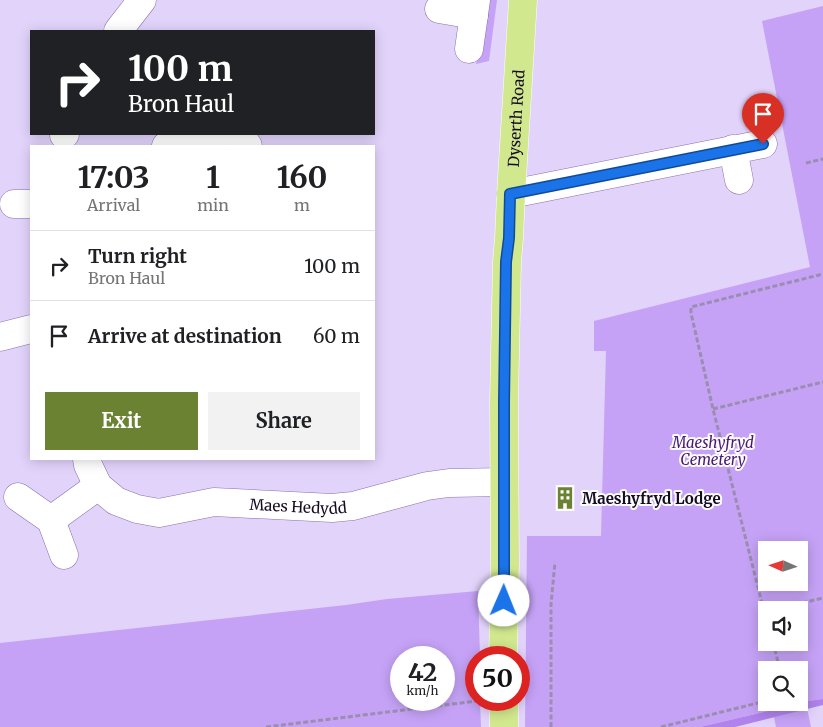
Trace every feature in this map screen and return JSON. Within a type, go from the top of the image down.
[{"type":"main road","name":"Dyserth Road","points":[[503,646],[506,262],[523,0]]},
{"type":"main road","points":[[504,711],[504,727]]},
{"type":"street","points":[[119,30],[142,0]]},
{"type":"street","points":[[439,10],[475,8],[469,49]]},
{"type":"street","points":[[171,145],[216,135]]},
{"type":"street","points":[[510,194],[763,144]]},
{"type":"street","points":[[733,150],[739,180]]},
{"type":"street","points":[[0,336],[30,329]]},
{"type":"street","name":"Maes Hedydd","points":[[87,460],[98,486],[116,501],[137,509],[160,513],[214,502],[332,508],[353,506],[427,486],[449,483],[504,482]]},
{"type":"street","points":[[51,520],[98,486]]},
{"type":"street","points":[[18,497],[51,520],[64,555]]},
{"type":"path","points":[[806,163],[823,159]]},
{"type":"path","points":[[762,601],[713,409],[691,314],[691,306],[823,274]]},
{"type":"path","points":[[713,409],[823,382]]},
{"type":"path","points":[[551,727],[551,604],[555,562]]},
{"type":"path","points":[[808,602],[823,598]]},
{"type":"path","points":[[266,727],[465,702]]},
{"type":"path","points":[[661,727],[758,702]]},
{"type":"green space","points":[[485,0],[497,0],[489,61],[476,64]]},
{"type":"green space","name":"Maeshyfryd Cemetery","points":[[823,6],[823,699],[808,701],[808,661],[758,661],[758,711],[768,711],[700,727],[525,727],[525,711],[530,711],[530,646],[526,646],[527,536],[601,536],[606,351],[594,351],[594,321],[810,267],[762,21]]},
{"type":"green space","points":[[478,591],[480,646],[465,646],[465,711],[480,711],[481,727],[0,727],[0,643],[387,599]]},
{"type":"green space","points":[[796,711],[808,711],[811,727],[776,727],[774,717]]},
{"type":"shaded area","points":[[823,699],[823,705],[808,709],[808,701]]},
{"type":"shaded area","points":[[768,711],[799,711],[735,727],[700,727]]},
{"type":"place","name":"Maeshyfryd Lodge","points":[[565,498]]},
{"type":"route","points":[[504,601],[506,262],[509,238],[510,194],[763,144]]}]
